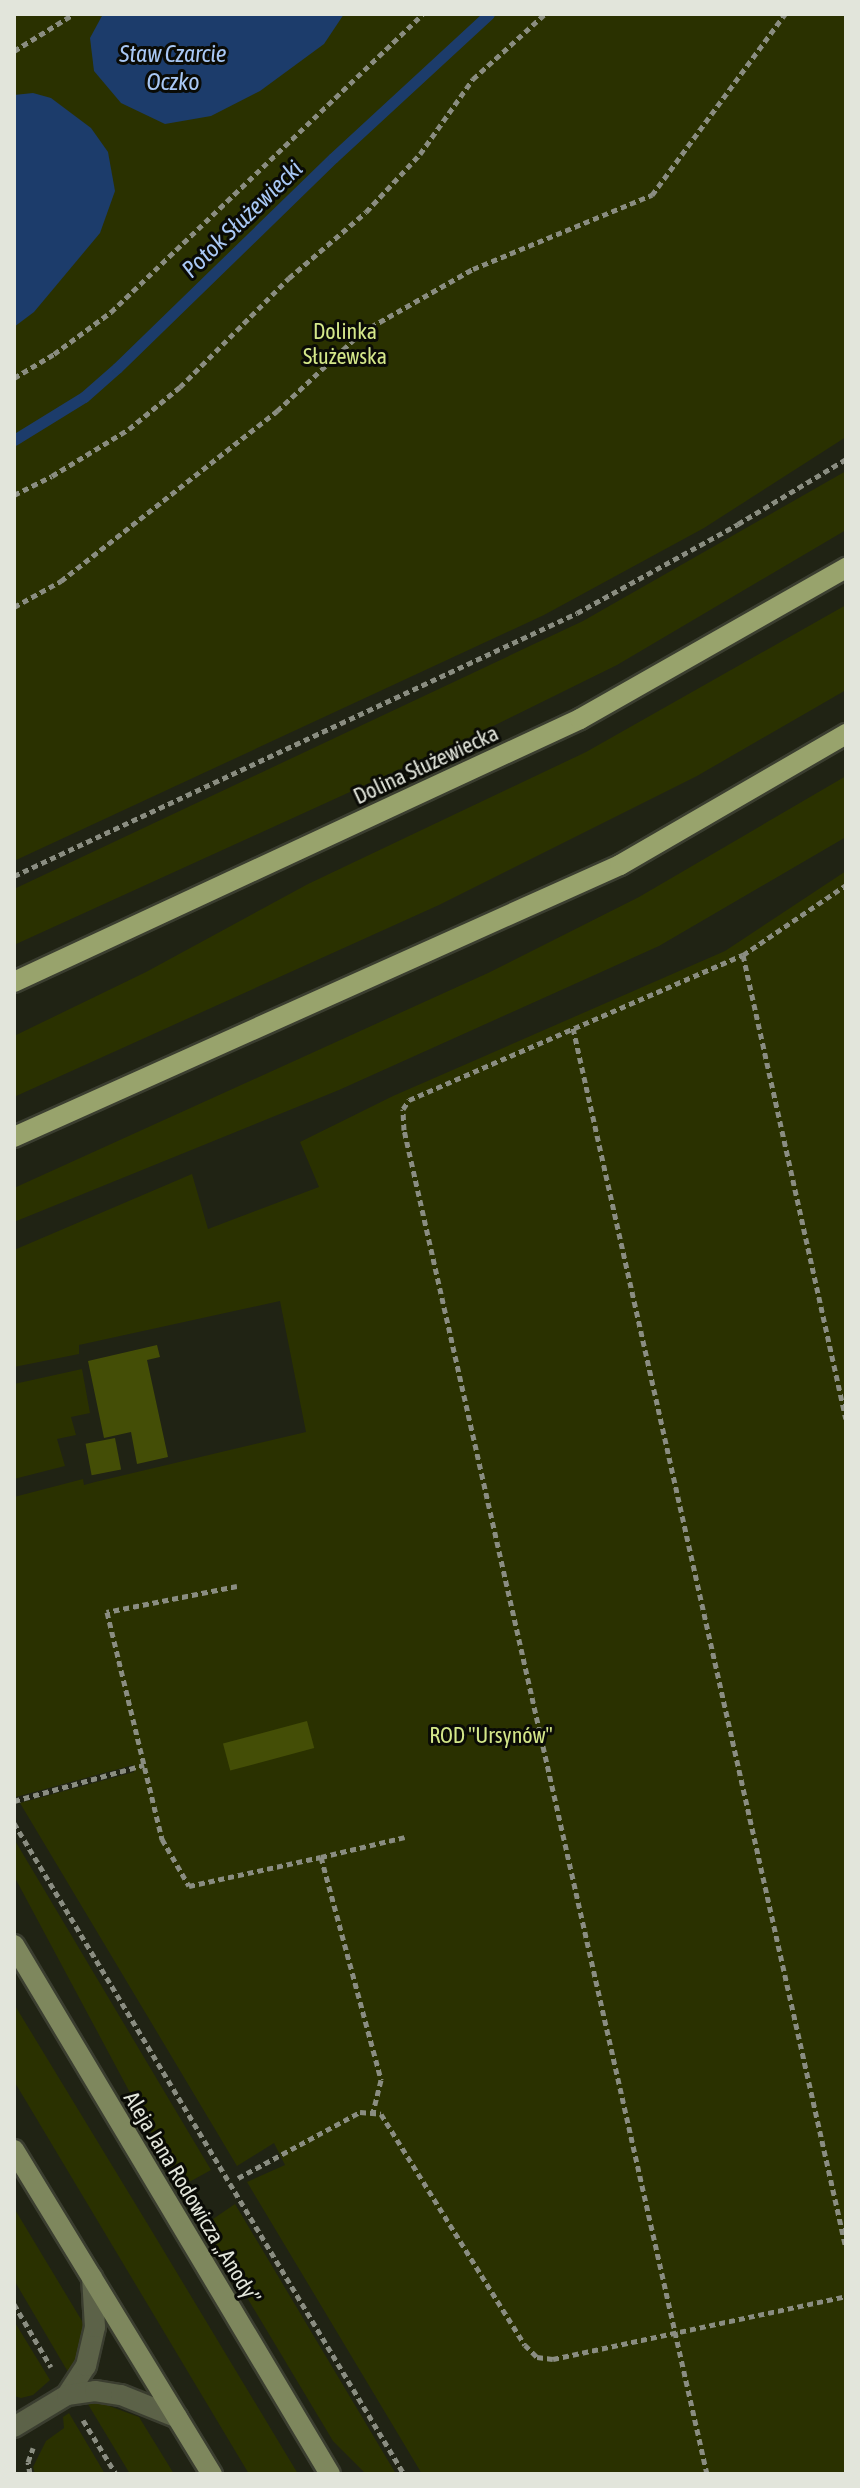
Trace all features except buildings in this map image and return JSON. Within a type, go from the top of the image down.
[{"type":"main road","name":"Dolina Służewiecka","points":[[14,982],[580,719],[846,568]]},
{"type":"main road","points":[[14,1137],[620,865],[846,734]]},
{"type":"main road","name":"Aleja Jana Rodowicza „Anody”","points":[[14,1945],[330,2474]]},
{"type":"main road","points":[[14,2150],[212,2474]]},
{"type":"street","points":[[67,2395],[86,2366],[95,2327],[92,2277]]},
{"type":"street","points":[[14,2427],[67,2395],[95,2391],[121,2395],[178,2418]]},
{"type":"path","points":[[14,51],[74,14]]},
{"type":"path","points":[[14,378],[54,354],[111,312],[423,14]]},
{"type":"path","points":[[14,495],[52,476],[129,429],[180,387],[289,278],[366,212],[420,154],[473,79],[545,14]]},
{"type":"path","points":[[14,607],[61,581],[277,411],[362,332],[473,269],[652,195],[785,14]]},
{"type":"path","points":[[14,876],[577,613],[738,524],[846,459]]},
{"type":"path","points":[[707,2474],[404,1130],[403,1109],[409,1100],[743,955],[846,885]]},
{"type":"path","points":[[743,955],[846,1419]]},
{"type":"path","points":[[573,1028],[846,2248]]},
{"type":"path","points":[[237,1586],[107,1612],[162,1839],[189,1886],[405,1837]]},
{"type":"path","points":[[14,1801],[144,1764]]},
{"type":"path","points":[[14,1823],[404,2474]]},
{"type":"path","points":[[321,1857],[381,2080],[373,2111]]},
{"type":"path","points":[[238,2178],[360,2112],[381,2114],[525,2345],[537,2357],[553,2359],[846,2296]]},
{"type":"green space","name":"Dolinka Służewska","points":[[14,14],[846,14],[846,437],[704,528],[544,615],[14,861]]},
{"type":"green space","points":[[846,471],[846,530],[617,665],[475,735],[14,945],[14,889],[583,621]]},
{"type":"green space","points":[[846,605],[846,690],[697,776],[439,905],[14,1097],[14,1036],[146,972],[308,884],[586,752]]},
{"type":"green space","points":[[846,776],[846,837],[659,946],[339,1090],[14,1222],[14,1188],[488,973],[639,897]]},
{"type":"green space","name":"ROD \"Ursynów\"","points":[[846,871],[846,2474],[422,2474],[247,2182],[285,2165],[274,2143],[237,2166],[20,1803],[134,1772],[133,1765],[16,1797],[14,1794],[14,1497],[83,1479],[84,1485],[306,1432],[280,1301],[79,1345],[79,1354],[14,1367],[14,1250],[192,1174],[208,1229],[319,1187],[300,1142],[393,1096],[725,951]]},
{"type":"green space","points":[[82,1369],[90,1413],[71,1417],[76,1435],[57,1439],[65,1466],[14,1479],[14,1384]]},
{"type":"green space","points":[[14,1839],[211,2170],[191,2181],[183,2181],[173,2173],[14,1876]]},
{"type":"green space","points":[[14,2004],[298,2474],[249,2474],[14,2081]]},
{"type":"green space","points":[[235,2204],[396,2474],[366,2474],[333,2441],[209,2234],[213,2219]]},
{"type":"green space","points":[[14,2208],[85,2326],[74,2368],[68,2372],[14,2280]]},
{"type":"green space","points":[[14,2321],[50,2380],[33,2395],[21,2398],[14,2396]]},
{"type":"green space","points":[[93,2400],[139,2417],[174,2474],[130,2474],[86,2401]]},
{"type":"green space","points":[[69,2413],[105,2474],[35,2474],[33,2467],[46,2441],[64,2428],[63,2417]]},
{"type":"water","name":"Staw Czarcie Oczko","points":[[103,14],[344,14],[324,44],[260,91],[211,116],[165,124],[121,103],[94,71],[90,38]]},
{"type":"water","points":[[33,93],[51,98],[91,128],[108,152],[115,191],[100,233],[34,312],[14,327],[14,95]]},
{"type":"waterway","name":"Potok Służewiecki","points":[[14,440],[84,397],[117,368],[333,158],[489,14]]}]
